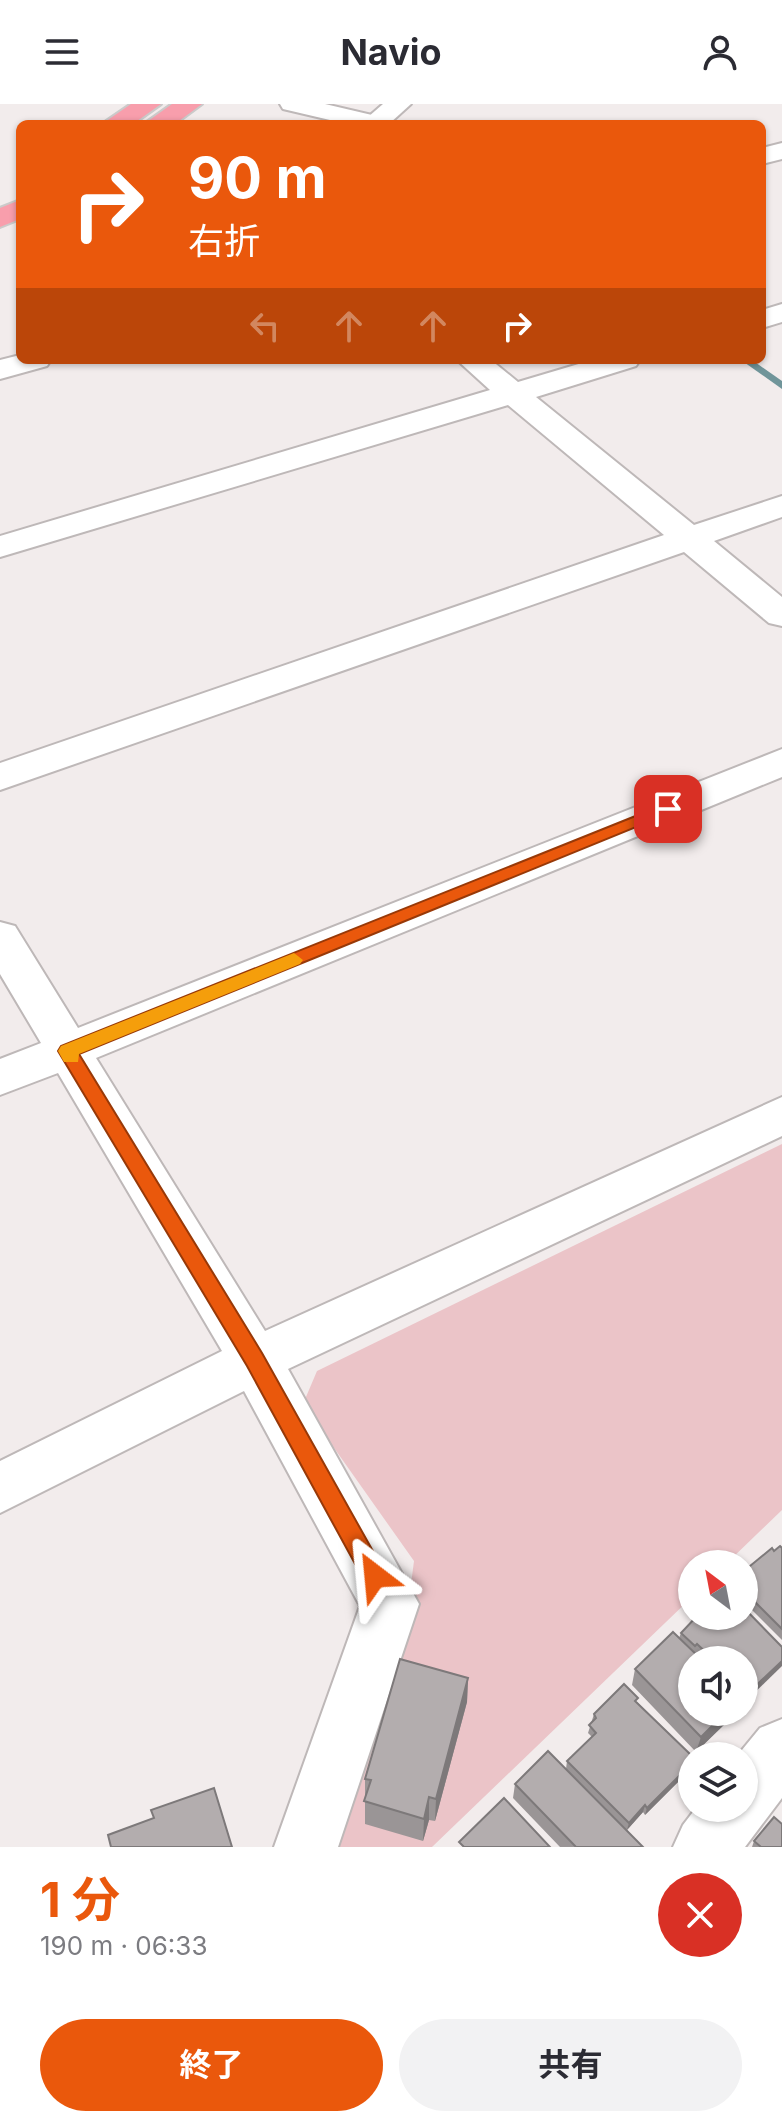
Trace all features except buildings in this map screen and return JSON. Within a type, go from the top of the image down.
[{"type":"highway","points":[[122,120],[149,104]]},
{"type":"highway","points":[[164,120],[190,104]]},
{"type":"street","points":[[292,104],[363,120]]},
{"type":"street","points":[[380,120],[399,104]]},
{"type":"street","points":[[0,370],[22,364]]},
{"type":"street","points":[[477,364],[782,615]]},
{"type":"street","points":[[0,547],[611,364]]},
{"type":"street","points":[[0,777],[782,506]]},
{"type":"street","points":[[0,1078],[782,762]]},
{"type":"street","points":[[0,937],[255,1360],[390,1604],[306,1847]]},
{"type":"street","points":[[0,1488],[255,1360],[782,1115]]},
{"type":"street","points":[[758,1779],[782,1749]]},
{"type":"street","points":[[705,1847],[725,1822]]},
{"type":"shaded area","points":[[782,1144],[782,1510],[741,1550],[678,1550],[678,1610],[432,1847],[331,1847],[406,1623],[414,1561],[303,1404],[317,1371]]},
{"type":"waterway","points":[[752,364],[782,386]]},
{"type":"slow traffic","points":[[71,1057],[67,1051],[294,960]]},
{"type":"route","points":[[375,1576],[255,1360],[67,1051],[668,809]]}]
